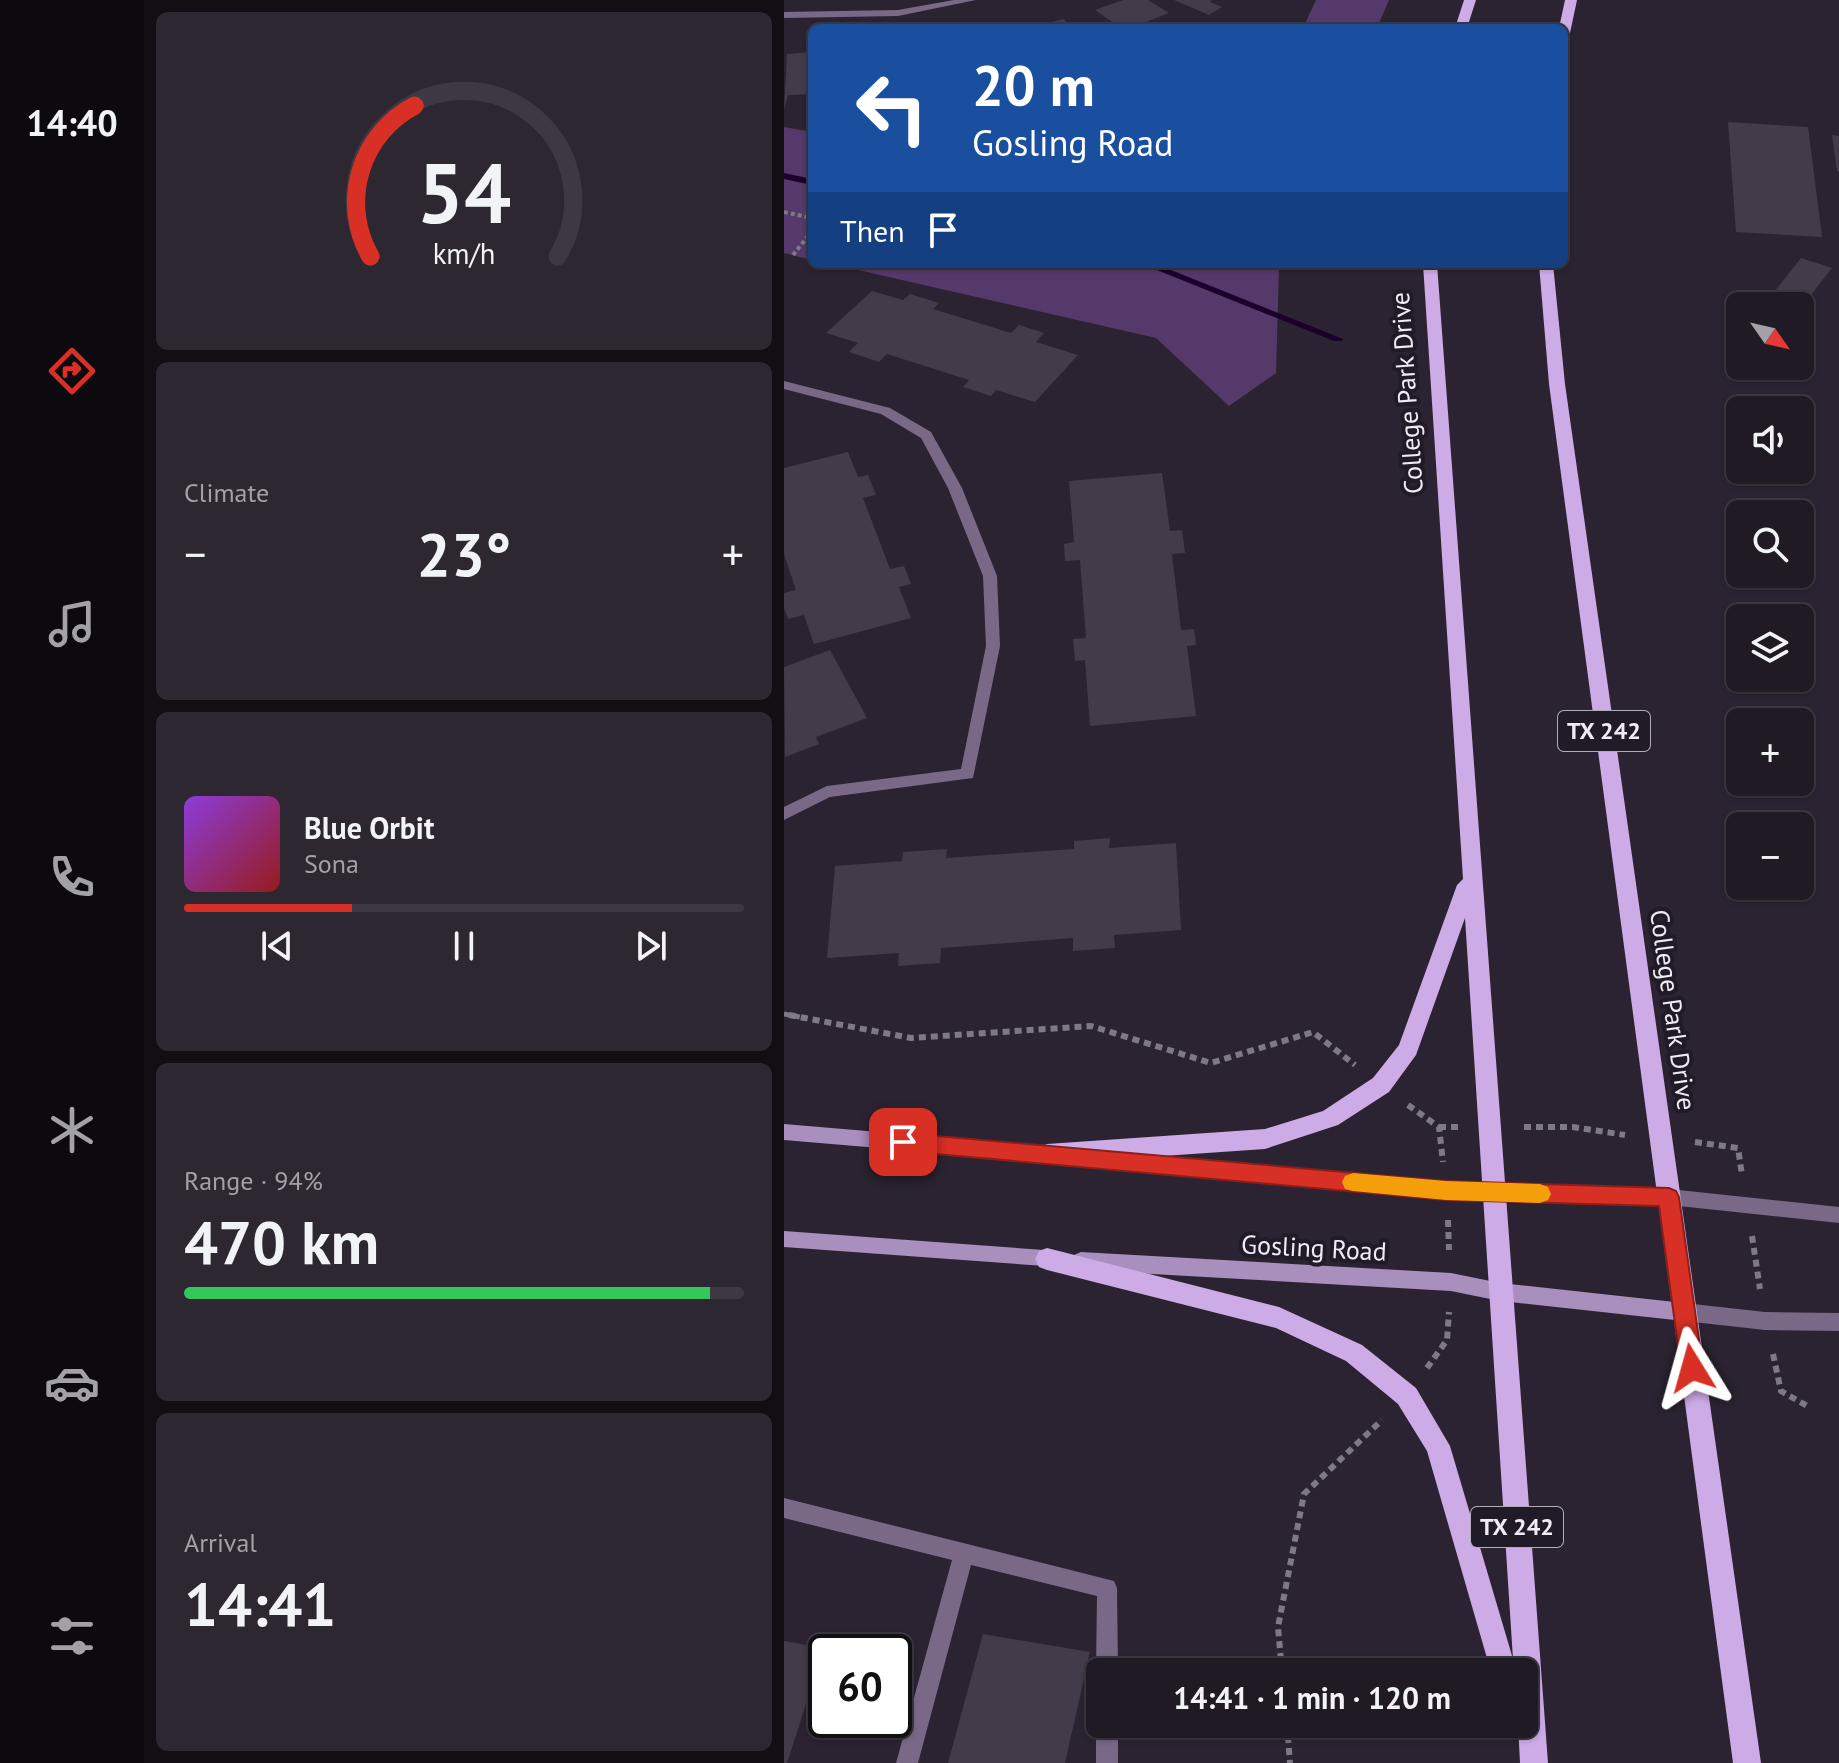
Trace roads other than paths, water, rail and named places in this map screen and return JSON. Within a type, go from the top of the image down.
[{"type":"main road","points":[[1462,24],[1470,0]]},
{"type":"main road","points":[[1566,24],[1571,0]]},
{"type":"main road","name":"College Park Drive","points":[[1430,268],[1532,1763]]},
{"type":"main road","name":"College Park Drive","points":[[1546,268],[1557,384],[1747,1763]]},
{"type":"main road","points":[[1047,1154],[1265,1139],[1330,1118],[1381,1085],[1408,1049],[1471,874]]},
{"type":"main road","points":[[784,1132],[1446,1191],[1669,1197]]},
{"type":"main road","name":"Gosling Road","points":[[784,1239],[1047,1259],[1451,1282],[1500,1292],[1684,1312]]},
{"type":"main road","points":[[1047,1259],[1279,1318],[1354,1353],[1407,1396],[1438,1446],[1500,1658]]},
{"type":"main road","points":[[1524,1738],[1532,1763]]},
{"type":"street","points":[[784,15],[898,13],[971,0]]},
{"type":"street","points":[[784,385],[885,411],[926,435],[955,488],[990,576],[993,646],[968,774],[827,792],[784,814]]},
{"type":"street","points":[[1669,1197],[1839,1215]]},
{"type":"street","name":"Gosling Road","points":[[1684,1312],[1765,1321],[1839,1322]]},
{"type":"street","points":[[784,1508],[1107,1588],[1107,1658]]},
{"type":"street","points":[[907,1763],[964,1552]]},
{"type":"street","points":[[1107,1738],[1107,1763]]},
{"type":"waterway","points":[[784,176],[808,181]]},
{"type":"waterway","points":[[1157,268],[1338,339]]}]
